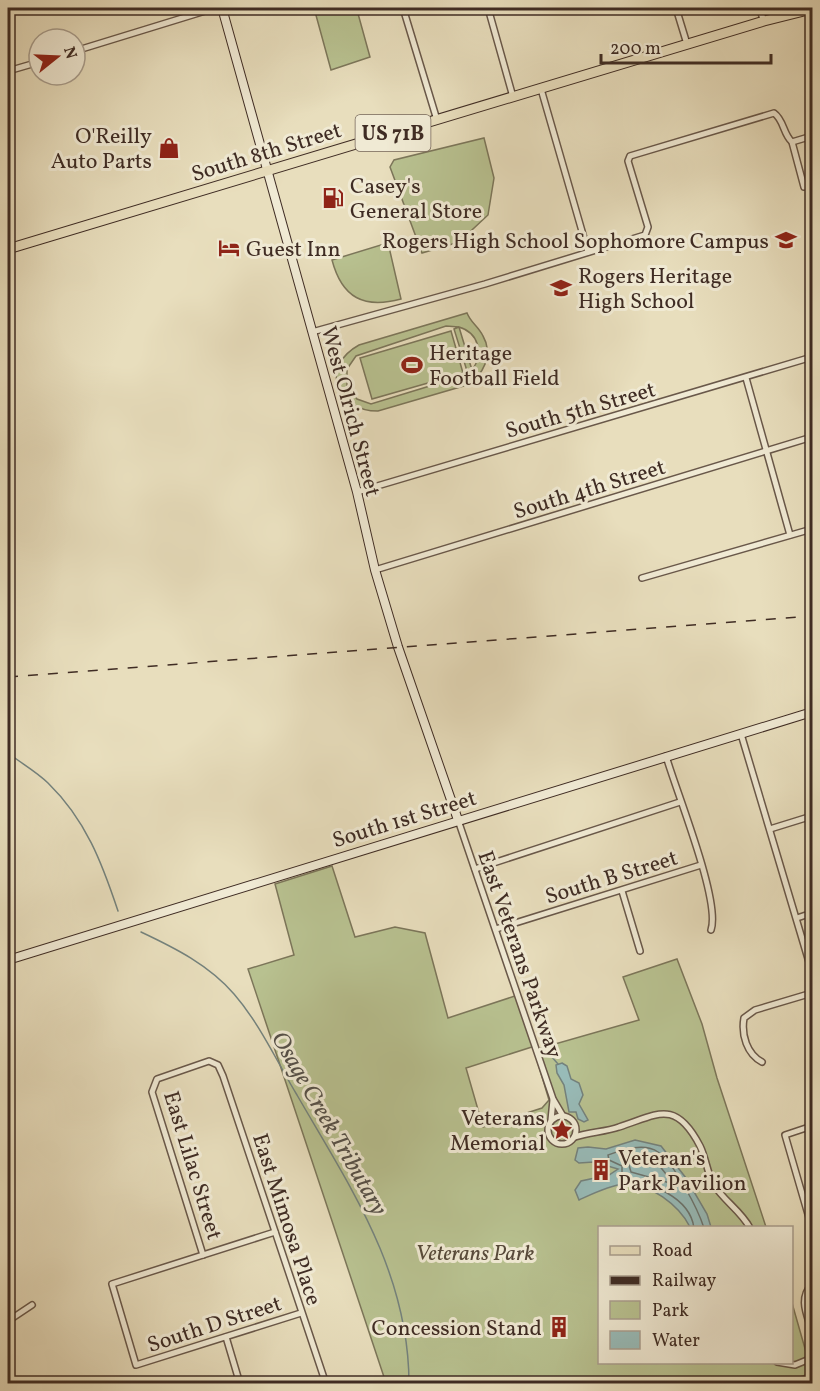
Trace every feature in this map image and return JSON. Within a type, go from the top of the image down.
[{"type":"main road","name":"South 8th Street","points":[[8,249],[764,21],[813,9]]},
{"type":"street","points":[[87,47],[215,8]]},
{"type":"street","name":"West Olrich Street","points":[[222,8],[357,492],[375,570],[421,716],[458,820]]},
{"type":"street","points":[[403,8],[436,120]]},
{"type":"street","points":[[488,8],[513,97]]},
{"type":"street","points":[[676,8],[687,44]]},
{"type":"street","points":[[759,8],[764,21]]},
{"type":"street","points":[[8,72],[27,66]]},
{"type":"street","points":[[541,89],[588,252]]},
{"type":"street","points":[[312,332],[645,235],[648,227],[628,160],[630,156],[774,113],[779,117],[787,137],[792,142],[804,187],[813,184]]},
{"type":"street","points":[[792,142],[813,136]]},
{"type":"street","name":"South 5th Street","points":[[357,492],[813,357]]},
{"type":"street","points":[[746,378],[790,535]]},
{"type":"street","name":"South 4th Street","points":[[375,570],[813,437]]},
{"type":"street","points":[[642,578],[813,529]]},
{"type":"street","name":"South 1st Street","points":[[8,960],[813,712]]},
{"type":"street","points":[[741,734],[813,972]]},
{"type":"street","points":[[666,756],[701,865],[714,920],[711,930]]},
{"type":"street","points":[[474,869],[680,802]]},
{"type":"street","points":[[770,829],[813,816]]},
{"type":"street","name":"East Veterans Parkway","points":[[458,820],[553,1099],[563,1116],[585,1132]]},
{"type":"street","name":"South B Street","points":[[496,929],[701,865]]},
{"type":"street","points":[[622,891],[640,951]]},
{"type":"street","points":[[797,918],[813,913]]},
{"type":"street","points":[[762,1062],[752,1057],[742,1030],[744,1018],[755,1010],[813,993]]},
{"type":"street","name":"East Mimosa Place","points":[[153,1084],[157,1079],[201,1062],[209,1061],[218,1065],[326,1383]]},
{"type":"street","name":"East Lilac Street","points":[[153,1084],[156,1107],[203,1255]]},
{"type":"street","name":"East Veterans Parkway","points":[[553,1099],[548,1130],[553,1141],[565,1144],[575,1137]]},
{"type":"street","points":[[575,1124],[575,1137],[585,1132],[618,1128],[655,1113],[670,1114],[692,1133],[703,1152],[713,1184],[749,1226]]},
{"type":"street","points":[[551,1120],[563,1116]]},
{"type":"street","points":[[813,1126],[784,1135],[813,1227]]},
{"type":"street","points":[[203,1255],[275,1232]]},
{"type":"street","name":"South D Street","points":[[203,1255],[112,1284],[136,1365],[301,1313]]},
{"type":"street","points":[[813,1284],[804,1295],[804,1305],[813,1332]]},
{"type":"street","points":[[8,1321],[32,1305]]},
{"type":"street","points":[[226,1337],[240,1383]]},
{"type":"street","points":[[789,1364],[795,1365],[813,1358]]},
{"type":"green space","points":[[314,8],[364,8],[357,10],[370,57],[331,70]]},
{"type":"green space","points":[[484,138],[494,178],[488,215],[459,242],[422,253],[390,167],[394,160]]},
{"type":"green space","points":[[384,244],[389,247],[401,299],[376,302],[356,298],[342,284],[332,260]]},
{"type":"green space","points":[[467,313],[483,336],[487,357],[478,376],[467,385],[378,411],[363,409],[352,404],[343,396],[338,386],[336,376],[339,365],[347,354],[359,345]],"holes":[[[446,326],[466,330],[478,345],[476,364],[469,374],[371,404],[357,399],[347,386],[347,369],[356,356]]]},
{"type":"green space","points":[[459,327],[472,370],[467,371],[454,329]]},
{"type":"green space","name":"Heritage Football Field","points":[[451,331],[463,373],[372,399],[360,358]]},
{"type":"green space","name":"Veterans Park","points":[[332,866],[355,937],[395,927],[425,933],[448,1018],[518,995],[535,1046],[466,1068],[483,1127],[542,1108],[549,1100],[534,1050],[639,1020],[623,977],[677,959],[702,1024],[717,1078],[766,1226],[598,1226],[598,1364],[793,1364],[793,1306],[812,1373],[778,1384],[386,1383],[248,969],[294,955],[275,884]]},
{"type":"water","points":[[562,1063],[567,1066],[571,1079],[579,1083],[583,1095],[579,1104],[588,1120],[584,1122],[578,1119],[576,1112],[569,1112],[564,1085],[557,1073],[556,1065]]},
{"type":"water","points":[[635,1140],[661,1146],[686,1178],[707,1214],[711,1226],[689,1226],[679,1211],[663,1197],[644,1187],[634,1185],[613,1186],[579,1200],[575,1190],[581,1181],[609,1175],[618,1169],[594,1162],[579,1163],[575,1160],[578,1148],[606,1149]]},
{"type":"waterway","name":"Osage Creek Tributary","points":[[8,753],[44,779],[73,812],[99,859],[118,911]]},
{"type":"waterway","name":"Osage Creek Tributary","points":[[141,932],[179,951],[214,974],[234,994],[260,1030],[337,1163],[373,1232],[388,1268],[399,1305],[406,1343],[409,1384]]},
{"type":"waterway","points":[[551,1056],[558,1064]]},
{"type":"railway","points":[[8,677],[812,616]]},
{"type":"place","name":"O'Reilly Auto Parts","points":[[169,148]]},
{"type":"place","name":"Casey's General Store","points":[[333,198]]},
{"type":"place","name":"Rogers High School Sophomore Campus","points":[[786,240]]},
{"type":"place","name":"Guest Inn","points":[[229,248]]},
{"type":"place","name":"Rogers Heritage High School","points":[[561,288]]},
{"type":"place","name":"Heritage Football Field","points":[[412,365]]},
{"type":"place","name":"Veterans Memorial","points":[[562,1130]]},
{"type":"place","name":"Veteran's Park Pavilion","points":[[601,1170]]},
{"type":"place","name":"Concession Stand","points":[[559,1327]]}]
